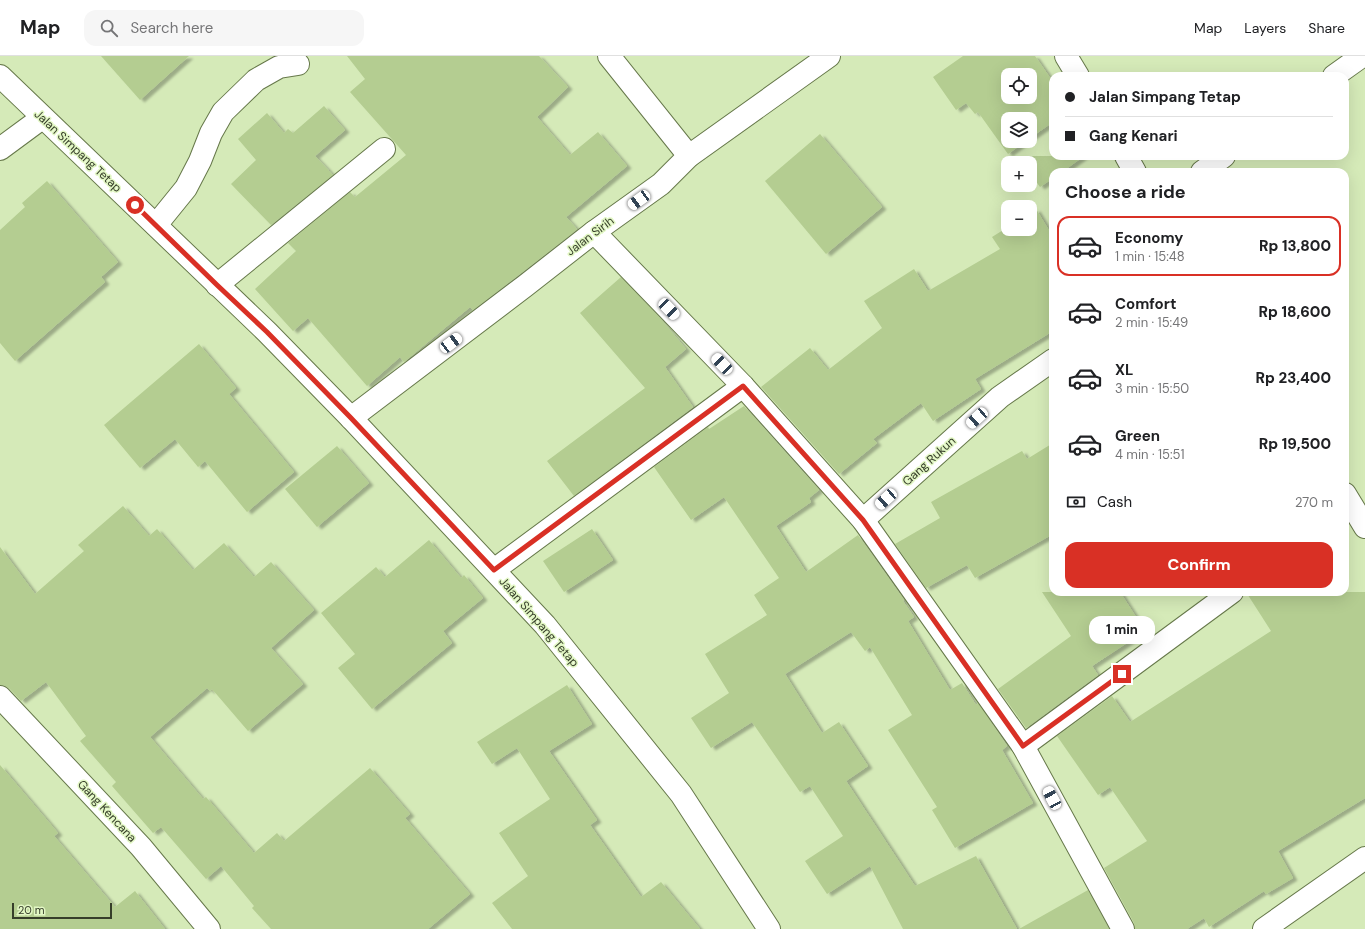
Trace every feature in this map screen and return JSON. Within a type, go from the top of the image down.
[{"type":"street","points":[[608,56],[689,156]]},
{"type":"street","name":"Jalan Sirih","points":[[351,418],[526,286],[594,232],[661,184],[689,156],[829,56]]},
{"type":"street","points":[[1066,56],[1076,72]]},
{"type":"street","points":[[1340,72],[1362,56]]},
{"type":"street","points":[[156,224],[186,188],[223,112],[256,80],[279,67],[298,64]]},
{"type":"street","name":"Jalan Simpang Tetap","points":[[0,76],[42,118],[156,224],[267,332],[351,418],[545,626],[681,794],[769,929]]},
{"type":"street","points":[[0,149],[42,118]]},
{"type":"street","points":[[217,285],[384,149]]},
{"type":"street","points":[[1208,168],[1218,160]]},
{"type":"street","points":[[594,232],[743,386],[863,520],[1023,746],[1123,929]]},
{"type":"street","name":"Gang Rukun","points":[[863,520],[1000,397],[1049,363]]},
{"type":"street","points":[[494,570],[743,386]]},
{"type":"street","points":[[1349,505],[1365,527]]},
{"type":"street","points":[[1023,746],[1227,596]]},
{"type":"street","name":"Gang Kencana","points":[[0,697],[141,847],[209,929]]},
{"type":"street","points":[[1264,929],[1365,858]]},
{"type":"building","points":[[101,56],[189,56],[140,100]]},
{"type":"building","points":[[347,56],[539,56],[568,87],[537,117],[570,155],[598,132],[627,166],[566,217],[577,229],[569,236],[473,310],[470,307],[404,362],[400,357],[367,386],[308,318],[293,331],[255,289],[296,251],[288,243],[350,192],[355,197],[406,155],[350,92],[365,79]]},
{"type":"building","points":[[963,56],[1035,56],[1049,76],[1049,125],[1037,133],[1037,112],[1001,112],[1001,144],[978,112],[975,114],[966,103],[956,110],[933,77]]},
{"type":"building","points":[[324,106],[345,130],[315,156],[333,175],[271,225],[231,184],[256,160],[238,139],[267,113],[284,133],[288,129],[293,133]]},
{"type":"building","points":[[820,134],[882,207],[826,254],[765,181]]},
{"type":"building","points":[[1004,148],[1016,148],[1008,154]]},
{"type":"building","points":[[1037,156],[1049,156],[1049,160],[1078,160],[1068,168],[1049,168],[1049,181],[1040,187],[1037,183]]},
{"type":"building","points":[[47,181],[118,262],[101,277],[105,282],[15,361],[0,343],[0,230],[25,207],[22,203]]},
{"type":"building","points":[[1037,211],[1049,230],[1049,333],[975,379],[981,389],[933,421],[921,403],[873,439],[877,443],[839,474],[761,387],[810,348],[828,370],[882,328],[864,301],[914,269],[928,291],[1000,249],[992,237],[1001,231],[1001,236],[1037,236]]},
{"type":"building","points":[[621,277],[659,317],[686,349],[665,367],[693,407],[574,496],[547,461],[645,388],[580,313]]},
{"type":"building","points":[[199,344],[236,388],[229,394],[294,472],[247,512],[205,461],[198,467],[175,439],[140,468],[104,425]]},
{"type":"building","points":[[744,406],[819,490],[809,498],[811,502],[776,526],[806,572],[858,535],[904,600],[903,601],[914,617],[908,621],[950,690],[962,683],[976,705],[978,703],[1007,746],[1002,750],[1033,803],[955,848],[932,810],[937,807],[888,730],[912,715],[870,647],[865,651],[851,632],[785,674],[822,733],[839,722],[868,766],[846,781],[915,886],[976,856],[1017,929],[903,929],[870,866],[827,894],[805,861],[843,836],[810,786],[800,792],[752,722],[711,748],[691,718],[729,693],[705,654],[767,615],[754,595],[779,578],[724,497],[691,520],[654,467],[708,427],[709,429]]},
{"type":"building","points":[[1049,445],[1049,536],[975,578],[967,565],[926,588],[895,544],[940,518],[931,502],[1022,451],[1027,459]]},
{"type":"building","points":[[337,446],[369,483],[317,527],[285,489]]},
{"type":"building","points":[[123,506],[149,536],[157,529],[193,570],[224,543],[254,577],[271,562],[314,610],[271,648],[303,684],[248,731],[212,689],[210,691],[207,688],[150,737],[203,799],[206,797],[254,853],[277,833],[284,841],[370,768],[410,814],[405,818],[470,894],[428,929],[271,929],[252,908],[254,906],[221,866],[206,879],[161,827],[153,833],[112,786],[116,782],[80,741],[86,736],[46,682],[21,701],[9,688],[4,685],[0,685],[0,547],[35,594],[84,551],[78,545]]},
{"type":"building","points":[[592,529],[613,560],[564,592],[543,561]]},
{"type":"building","points":[[429,540],[461,578],[464,575],[483,598],[443,631],[452,643],[372,709],[338,668],[355,654],[321,613],[376,567],[385,577]]},
{"type":"building","points":[[1042,592],[1049,592],[1049,596],[1123,596],[1145,631],[1092,666],[1098,675],[1026,728],[998,689],[1071,636]]},
{"type":"building","points":[[1349,592],[1365,592],[1365,798],[1278,851],[1293,878],[1266,894],[1264,891],[1209,927],[1204,918],[1187,929],[1135,929],[1134,923],[1104,868],[1147,841],[1110,787],[1098,795],[1057,736],[1112,696],[1130,722],[1271,631],[1249,596],[1349,596]]},
{"type":"building","points":[[567,685],[592,724],[549,751],[597,820],[590,825],[641,897],[661,882],[700,929],[512,929],[492,903],[528,876],[499,833],[550,799],[517,748],[492,764],[477,742]]},
{"type":"building","points":[[0,765],[58,833],[54,836],[115,907],[135,891],[165,929],[0,929]]},
{"type":"building","points":[[1088,890],[1109,929],[1019,929]]},
{"type":"route","points":[[135,205],[267,332],[351,418],[494,570],[743,386],[863,520],[1023,746],[1122,674]]}]
